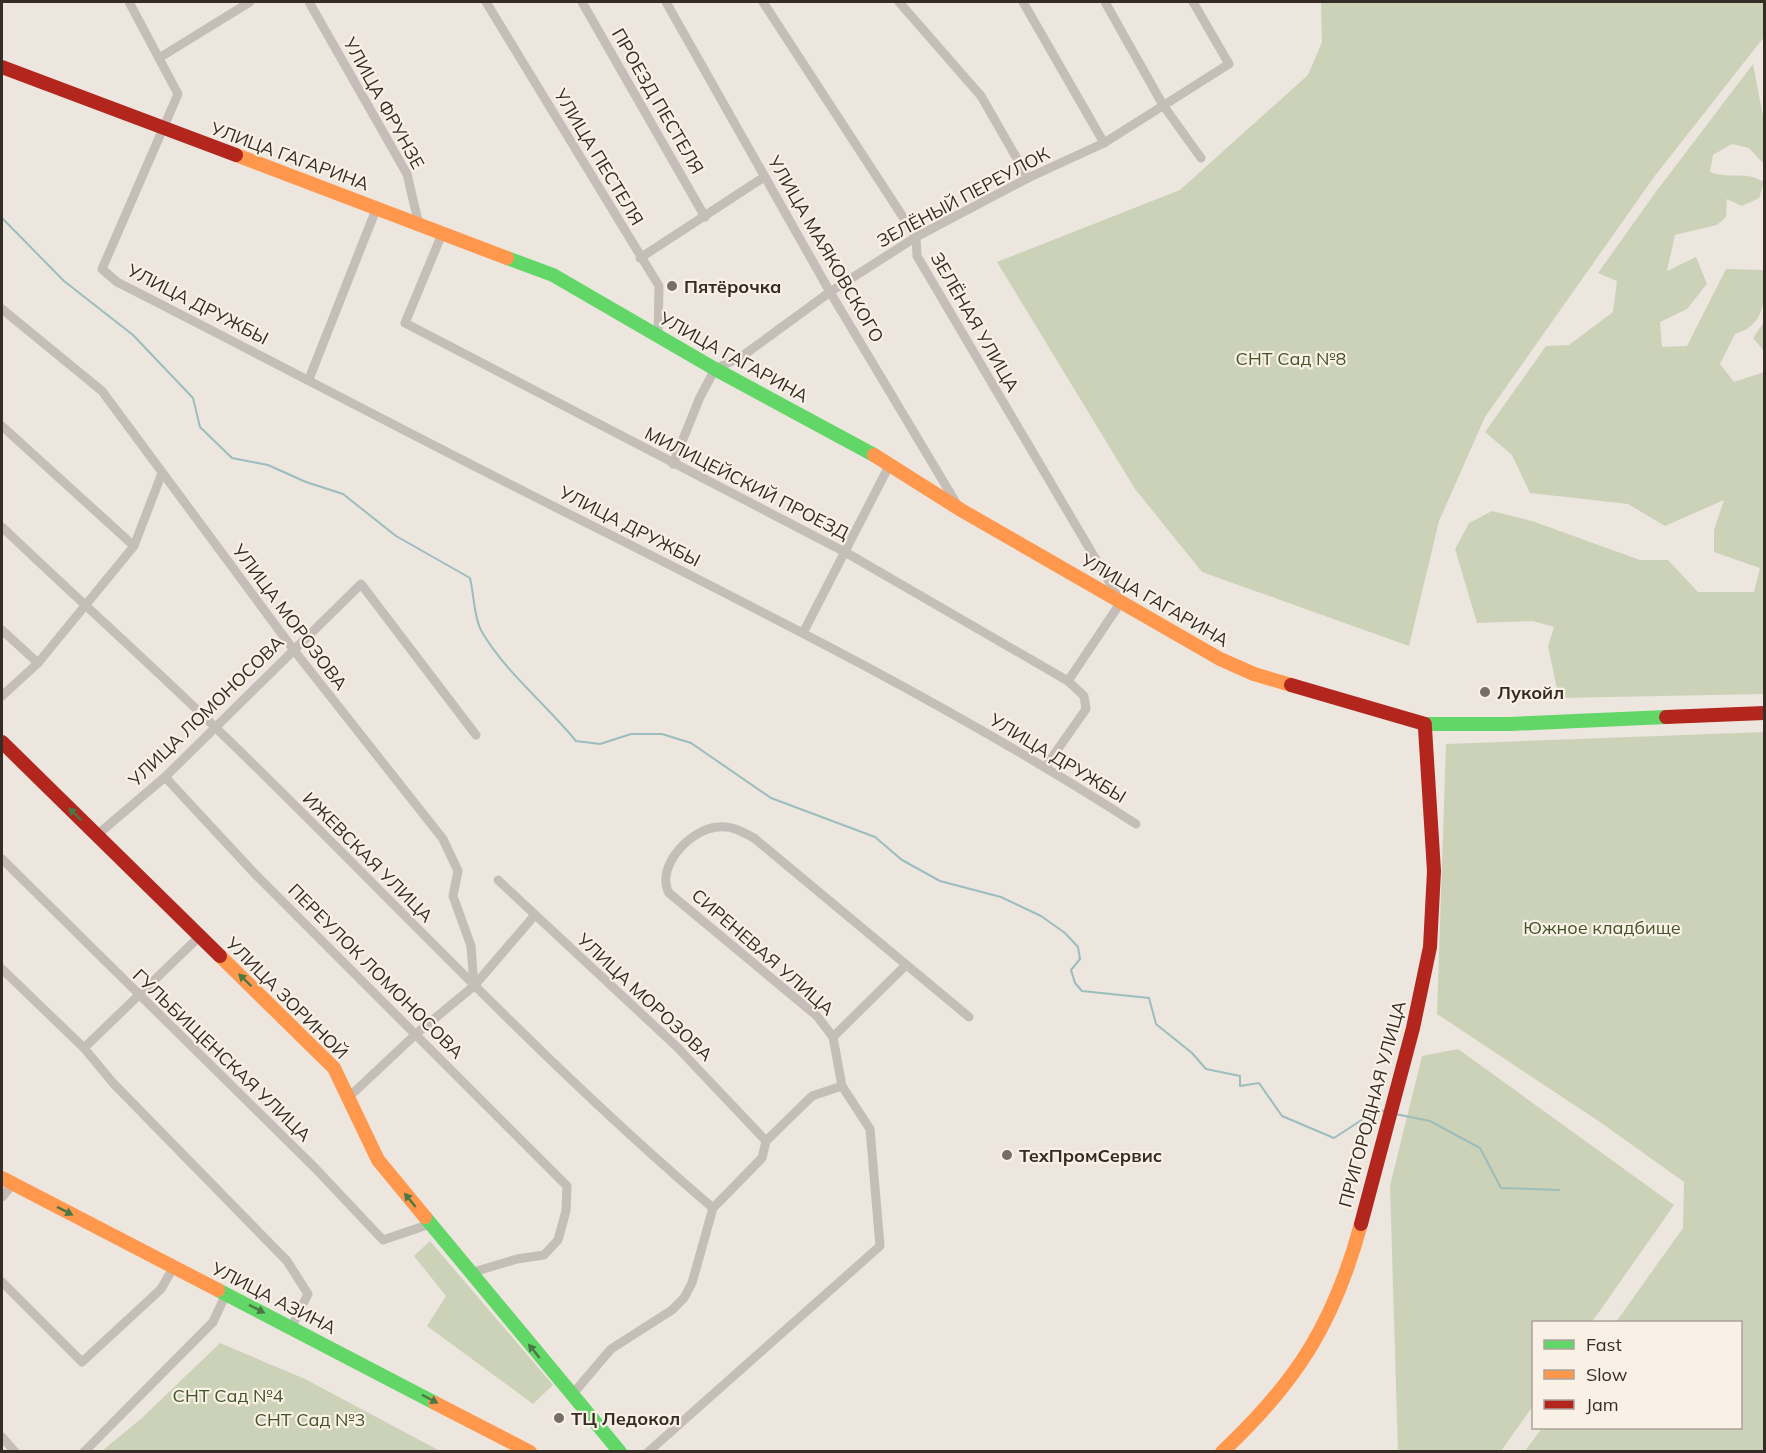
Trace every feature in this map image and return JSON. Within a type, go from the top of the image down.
[{"type":"main road","name":"УЛИЦА ГАГАРИНА","points":[[2,67],[553,275],[715,369],[890,464],[961,510],[1220,659],[1254,674],[1425,724],[1544,724],[1653,716],[1764,713]]},
{"type":"main road","name":"ПРИГОРОДНАЯ УЛИЦА","points":[[1222,1452],[1288,1383],[1312,1348],[1335,1303],[1360,1221],[1427,964],[1433,918],[1433,859],[1425,724]]},
{"type":"main road","name":"УЛИЦА ЗОРИНОЙ","points":[[3,745],[334,1068],[350,1096],[359,1126],[378,1160],[571,1396],[620,1452]]},
{"type":"main road","name":"УЛИЦА АЗИНА","points":[[7,1181],[173,1268],[292,1326],[530,1452]]},
{"type":"street","points":[[129,2],[178,94],[161,128]]},
{"type":"street","points":[[159,58],[250,2]]},
{"type":"street","name":"УЛИЦА ФРУНЗЕ","points":[[309,2],[407,174],[419,225]]},
{"type":"street","name":"УЛИЦА ПЕСТЕЛЯ","points":[[486,2],[659,286],[658,336]]},
{"type":"street","name":"ПРОЕЗД ПЕСТЕЛЯ","points":[[582,2],[705,217]]},
{"type":"street","name":"УЛИЦА МАЯКОВСКОГО","points":[[666,2],[830,292],[961,510]]},
{"type":"street","name":"ЗЕЛЁНАЯ УЛИЦА","points":[[763,2],[916,237],[917,256],[1121,602]]},
{"type":"street","points":[[899,2],[981,96],[1028,178]]},
{"type":"street","points":[[1023,2],[1104,143]]},
{"type":"street","points":[[1105,2],[1163,105],[1201,158]]},
{"type":"street","name":"ЗЕЛЁНЫЙ ПЕРЕУЛОК","points":[[715,369],[741,357],[830,292],[916,237],[1028,178],[1104,143],[1229,64],[1193,2]]},
{"type":"street","name":"УЛИЦА ДРУЖБЫ","points":[[161,128],[102,269],[117,282],[542,500],[804,631],[1046,766],[1136,825]]},
{"type":"street","points":[[640,258],[764,177]]},
{"type":"street","points":[[309,380],[377,207]]},
{"type":"street","name":"МИЛИЦЕЙСКИЙ ПРОЕЗД","points":[[442,234],[405,323],[845,552],[1068,681]]},
{"type":"street","name":"УЛИЦА МОРОЗОВА","points":[[2,309],[102,392],[292,649],[443,839],[458,871],[453,896],[471,946],[474,986]]},
{"type":"street","points":[[673,464],[700,397],[715,369]]},
{"type":"street","points":[[2,426],[134,546]]},
{"type":"street","points":[[804,631],[890,464]]},
{"type":"street","points":[[2,696],[38,663],[134,546],[162,473]]},
{"type":"street","name":"ИЖЕВСКАЯ УЛИЦА","points":[[2,527],[215,727],[474,986],[656,1159],[713,1208]]},
{"type":"street","name":"УЛИЦА ЛОМОНОСОВА","points":[[97,835],[165,777],[292,649],[361,584],[476,735]]},
{"type":"street","points":[[1046,766],[1086,709],[1084,696],[1068,681],[1121,602]]},
{"type":"street","points":[[2,630],[38,663]]},
{"type":"street","name":"ПЕРЕУЛОК ЛОМОНОСОВА","points":[[165,777],[255,874],[417,1033],[567,1186],[567,1211],[558,1240],[544,1255],[470,1273]]},
{"type":"street","name":"СИРЕНЕВАЯ УЛИЦА","points":[[833,1037],[817,1016],[669,893],[663,883],[665,871],[689,838],[701,830],[719,826],[736,829],[754,838],[906,965]]},
{"type":"street","name":"ГУЛЬБИЩЕНСКАЯ УЛИЦА","points":[[2,859],[139,997],[316,1169],[383,1240],[430,1224]]},
{"type":"street","name":"УЛИЦА МОРОЗОВА","points":[[498,880],[677,1047],[766,1141]]},
{"type":"street","points":[[350,1096],[417,1033],[474,986],[534,916]]},
{"type":"street","points":[[84,1048],[200,936]]},
{"type":"street","points":[[648,1452],[880,1246],[870,1130],[842,1086],[833,1037],[906,965],[969,1017]]},
{"type":"street","points":[[2,969],[84,1048],[113,1083],[287,1261],[308,1294],[292,1326]]},
{"type":"street","points":[[571,1396],[611,1349],[672,1310],[684,1298],[692,1283],[713,1208],[762,1158],[766,1141],[812,1096],[842,1086]]},
{"type":"street","points":[[2,1197],[7,1181]]},
{"type":"street","points":[[2,1282],[82,1362],[161,1288],[173,1268]]},
{"type":"street","points":[[84,1452],[213,1322],[226,1294]]},
{"type":"street","points":[[2,1437],[15,1452]]},
{"type":"green space","name":"СНТ Сад №8","points":[[1321,2],[1764,2],[1764,37],[1654,177],[1485,417],[1439,521],[1409,646],[1202,572],[1135,489],[997,262],[1180,190],[1308,75],[1322,42]]},
{"type":"green space","points":[[1753,64],[1764,121],[1764,164],[1749,148],[1732,144],[1713,155],[1710,172],[1757,178],[1764,182],[1759,198],[1742,206],[1727,199],[1726,217],[1717,225],[1675,235],[1667,271],[1696,257],[1707,284],[1687,309],[1660,322],[1662,347],[1687,346],[1726,269],[1764,270],[1762,310],[1753,324],[1735,334],[1720,364],[1734,382],[1764,372],[1764,694],[1559,698],[1548,646],[1554,627],[1533,621],[1477,623],[1455,549],[1469,523],[1492,511],[1532,521],[1640,560],[1668,560],[1698,592],[1754,592],[1760,568],[1714,552],[1714,530],[1724,500],[1665,526],[1628,504],[1530,493],[1512,455],[1485,432],[1546,346],[1569,345],[1613,312],[1617,281],[1598,273],[1655,193]]},
{"type":"green space","points":[[1764,322],[1764,351],[1753,338]]},
{"type":"green space","name":"Южное кладбище","points":[[1764,732],[1764,1451],[1525,1451],[1541,1429],[1742,1429],[1742,1321],[1617,1321],[1683,1228],[1684,1182],[1600,1122],[1437,1014],[1446,744]]},
{"type":"green space","points":[[1458,1049],[1674,1205],[1593,1321],[1532,1321],[1532,1407],[1501,1451],[1398,1451],[1390,1186],[1422,1056]]},
{"type":"green space","points":[[430,1241],[553,1385],[533,1404],[427,1326],[446,1296],[414,1256]]},
{"type":"green space","points":[[220,1343],[305,1379],[440,1451],[102,1451],[143,1417]]},
{"type":"waterway","points":[[2,218],[64,281],[133,335],[193,398],[200,427],[232,458],[268,465],[306,482],[343,494],[396,536],[470,578],[477,620],[482,632],[514,675],[576,741],[600,744],[631,734],[662,734],[691,743],[771,798],[875,837],[902,860],[940,881],[1001,897],[1041,916],[1065,933],[1078,947],[1080,959],[1071,970],[1075,983],[1082,991],[1149,998],[1156,1024],[1192,1053],[1206,1069],[1240,1076],[1240,1086],[1259,1083],[1282,1116],[1334,1138],[1377,1110],[1384,1111]]},
{"type":"waterway","points":[[1395,1114],[1430,1121],[1480,1148],[1501,1188],[1559,1190]]},
{"type":"traffic: fast","points":[[507,258],[553,275],[715,369],[874,455]]},
{"type":"traffic: fast","points":[[1425,728],[1425,724],[1510,724],[1666,717]]},
{"type":"traffic: fast","points":[[425,1217],[620,1452]]},
{"type":"traffic: fast","points":[[218,1290],[435,1403]]},
{"type":"traffic: slow","points":[[236,155],[507,258]]},
{"type":"traffic: slow","points":[[874,455],[961,510],[1220,659],[1254,674],[1291,685]]},
{"type":"traffic: slow","points":[[220,956],[334,1068],[378,1160],[425,1217]]},
{"type":"traffic: slow","points":[[2,1178],[218,1290]]},
{"type":"traffic: slow","points":[[1222,1452],[1272,1401],[1309,1349],[1338,1292],[1361,1224]]},
{"type":"traffic: slow","points":[[435,1403],[530,1452]]},
{"type":"traffic: jam","points":[[2,67],[236,155]]},
{"type":"traffic: jam","points":[[1291,685],[1425,724]]},
{"type":"traffic: jam","points":[[1666,717],[1764,713]]},
{"type":"traffic: jam","points":[[1361,1224],[1413,1028],[1430,947],[1434,871],[1425,728]]},
{"type":"traffic: jam","points":[[2,742],[220,956]]},
{"type":"place","name":"Пятёрочка","points":[[672,286]]},
{"type":"place","name":"Лукойл","points":[[1485,692]]},
{"type":"place","name":"ТехПромСервис","points":[[1007,1155]]},
{"type":"place","name":"ТЦ Ледокол","points":[[559,1418]]},
{"type":"park label","name":"СНТ Сад №4","points":[[228,1395]]},
{"type":"park label","name":"СНТ Сад №3","points":[[310,1419]]}]
